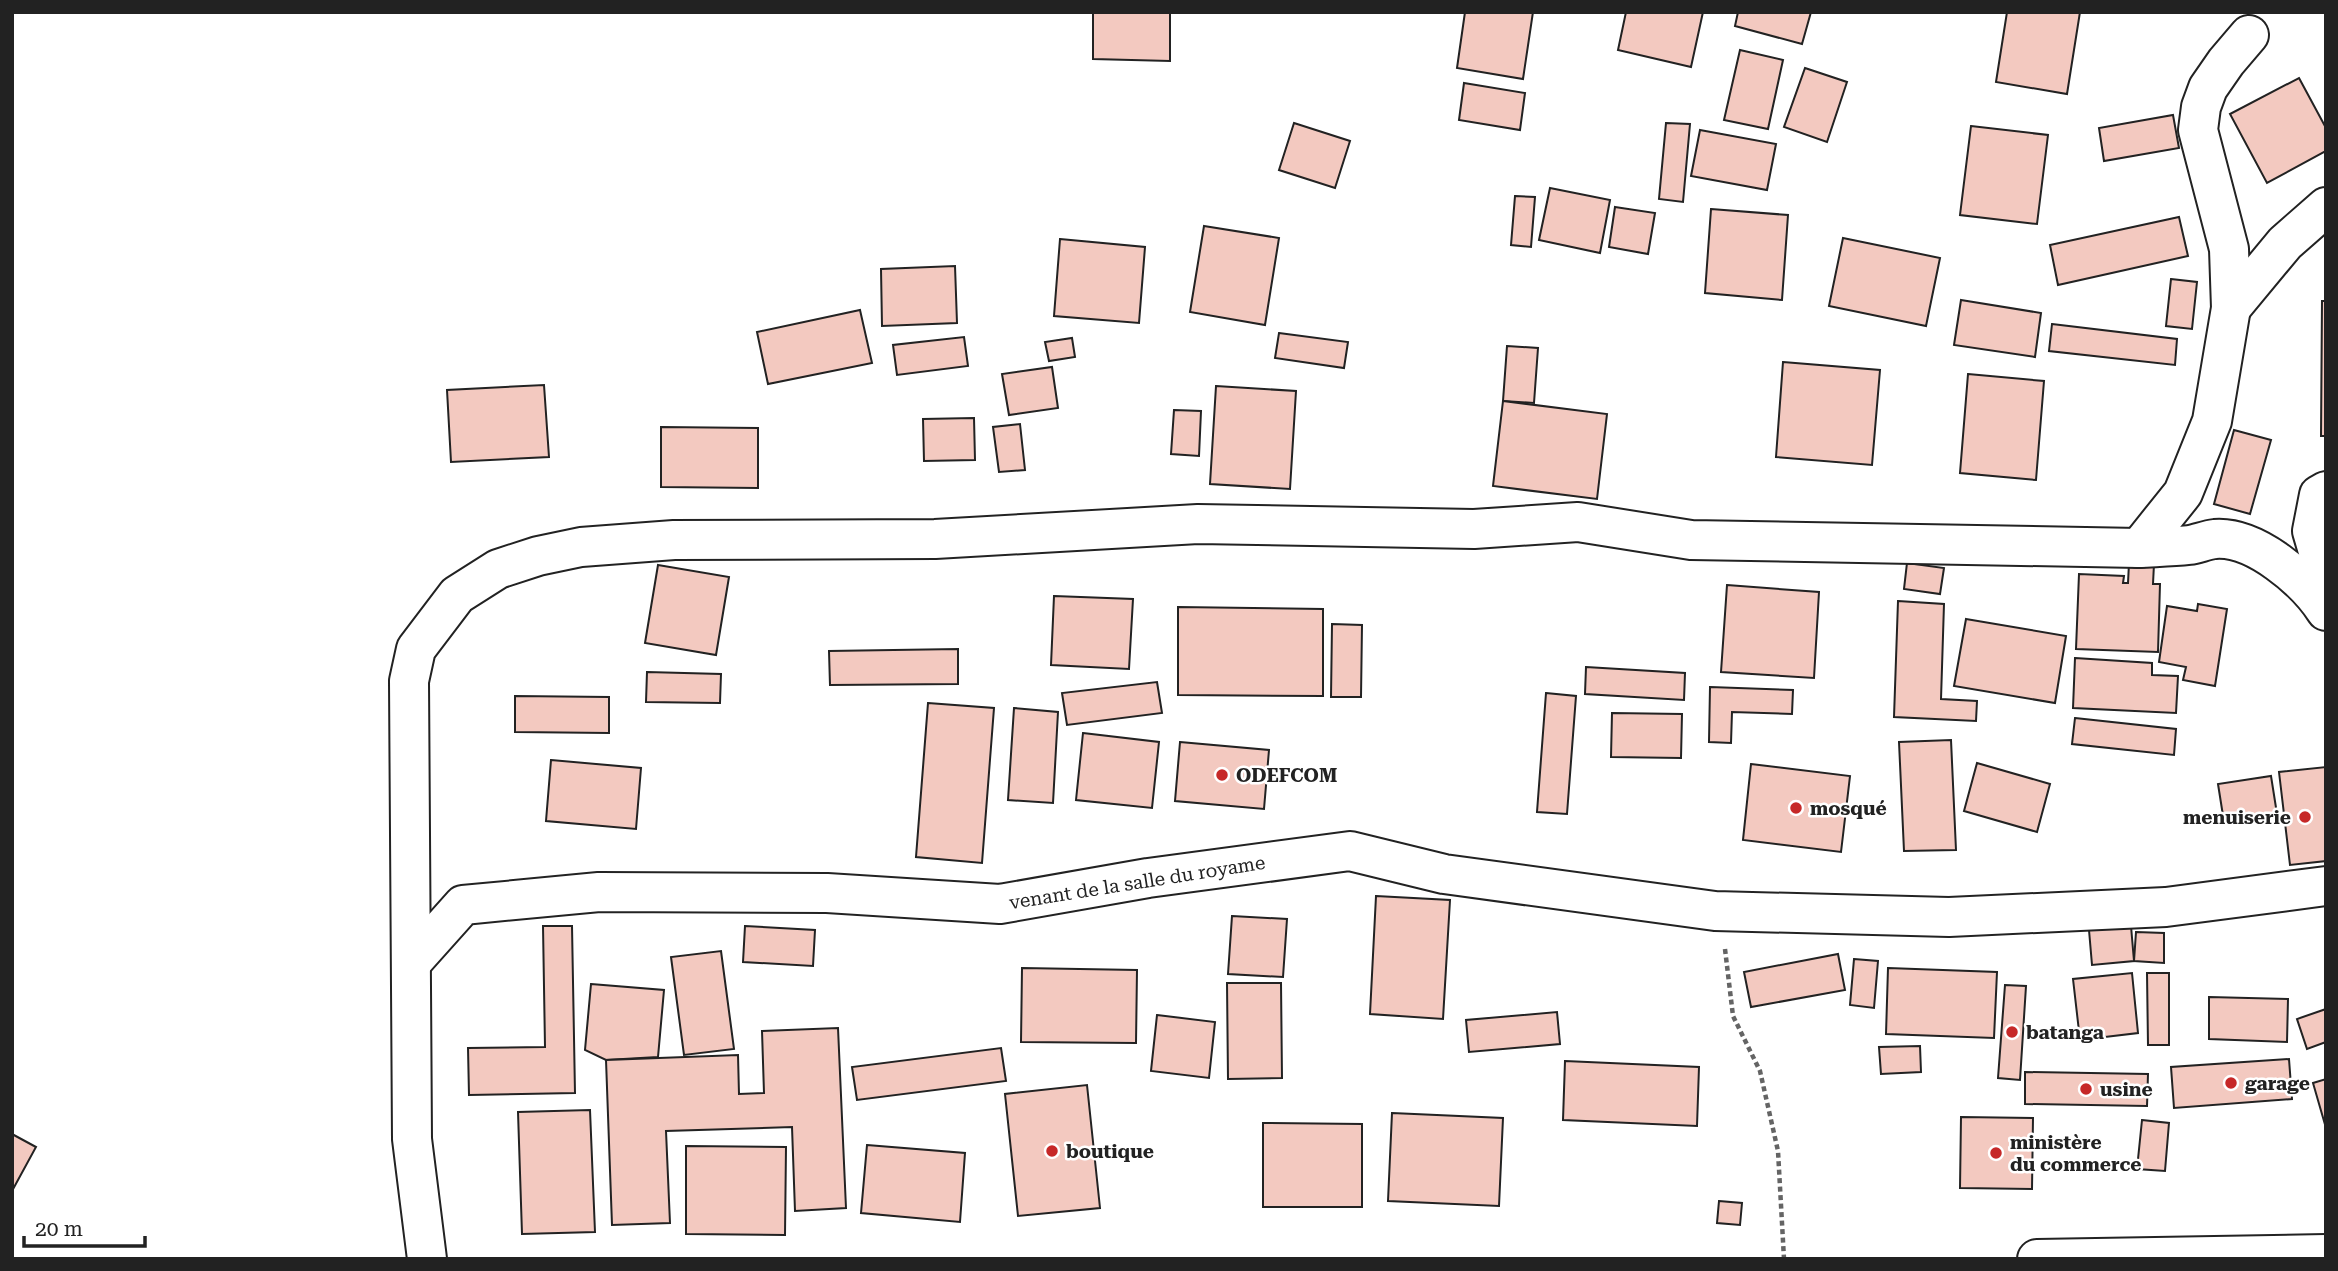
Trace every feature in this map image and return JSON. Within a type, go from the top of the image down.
[{"type":"street","points":[[2139,548],[2183,493],[2211,421],[2231,307],[2229,249],[2199,130],[2201,107],[2208,88],[2249,35]]},
{"type":"street","points":[[2231,307],[2285,243],[2326,207]]},
{"type":"street","points":[[2326,491],[2319,495],[2312,531],[2326,579]]},
{"type":"street","points":[[427,1259],[412,1139],[409,681],[416,649],[457,596],[498,569],[538,556],[581,547],[674,540],[935,539],[1198,524],[1474,529],[1578,522],[1691,540],[2139,548],[2188,545],[2218,539],[2251,546],[2286,567],[2316,595],[2326,611]]},
{"type":"street","name":"venant de la salle du royame","points":[[412,962],[463,905],[599,892],[827,893],[1000,904],[1149,878],[1350,851],[1444,874],[1715,911],[1949,917],[2166,907],[2326,886]]},
{"type":"street","points":[[2037,1259],[2326,1254]]},
{"type":"path","points":[[1715,911],[1723,937],[1733,1016],[1760,1071],[1778,1151],[1783,1259]]},
{"type":"building","points":[[1093,12],[1170,12],[1170,61],[1093,59]]},
{"type":"building","points":[[1465,12],[1533,12],[1523,79],[1457,68]]},
{"type":"building","points":[[1626,12],[1703,12],[1691,67],[1618,50]]},
{"type":"building","points":[[1738,12],[1811,12],[1802,44],[1735,26]]},
{"type":"building","points":[[2007,12],[2080,12],[2067,94],[1996,82]]},
{"type":"building","points":[[1740,50],[1783,60],[1768,129],[1724,120]]},
{"type":"building","points":[[1805,68],[1847,82],[1827,142],[1784,127]]},
{"type":"building","points":[[2299,78],[2326,128],[2326,151],[2267,183],[2230,114]]},
{"type":"building","points":[[1464,83],[1525,93],[1520,130],[1459,120]]},
{"type":"building","points":[[2173,115],[2179,148],[2104,161],[2099,128]]},
{"type":"building","points":[[1294,123],[1350,141],[1335,188],[1279,170]]},
{"type":"building","points":[[1666,123],[1690,124],[1683,202],[1659,199]]},
{"type":"building","points":[[1971,126],[2048,135],[2037,224],[1960,215]]},
{"type":"building","points":[[1700,130],[1776,144],[1767,190],[1691,176]]},
{"type":"building","points":[[1550,188],[1610,200],[1600,253],[1539,240]]},
{"type":"building","points":[[1515,196],[1535,197],[1531,247],[1511,245]]},
{"type":"building","points":[[1615,207],[1655,213],[1648,254],[1609,247]]},
{"type":"building","points":[[1711,209],[1788,215],[1782,300],[1705,293]]},
{"type":"building","points":[[2179,217],[2188,256],[2058,285],[2050,245]]},
{"type":"building","points":[[1204,226],[1279,238],[1265,325],[1190,312]]},
{"type":"building","points":[[1843,238],[1940,258],[1926,326],[1829,306]]},
{"type":"building","points":[[1060,239],[1145,247],[1139,323],[1054,316]]},
{"type":"building","points":[[955,266],[957,323],[882,326],[881,269]]},
{"type":"building","points":[[2171,279],[2197,282],[2192,329],[2166,326]]},
{"type":"building","points":[[1961,300],[2041,313],[2035,357],[1954,345]]},
{"type":"building","points":[[2322,301],[2326,301],[2326,436],[2321,436]]},
{"type":"building","points":[[860,310],[872,363],[768,384],[757,332]]},
{"type":"building","points":[[2052,324],[2177,339],[2175,365],[2049,351]]},
{"type":"building","points":[[1279,333],[1348,342],[1344,368],[1275,358]]},
{"type":"building","points":[[964,337],[968,366],[897,375],[893,345]]},
{"type":"building","points":[[1072,338],[1075,357],[1049,361],[1045,342]]},
{"type":"building","points":[[1507,346],[1538,348],[1534,403],[1503,401]]},
{"type":"building","points":[[1783,362],[1880,370],[1872,465],[1776,457]]},
{"type":"building","points":[[1052,367],[1058,408],[1009,415],[1002,374]]},
{"type":"building","points":[[1968,374],[2044,381],[2036,480],[1960,473]]},
{"type":"building","points":[[544,385],[549,457],[451,462],[447,390]]},
{"type":"building","points":[[1216,386],[1296,391],[1290,489],[1210,484]]},
{"type":"building","points":[[1503,401],[1607,414],[1597,499],[1493,486]]},
{"type":"building","points":[[1174,410],[1201,411],[1199,456],[1171,454]]},
{"type":"building","points":[[974,418],[975,460],[924,461],[923,419]]},
{"type":"building","points":[[1020,424],[1025,470],[999,472],[993,427]]},
{"type":"building","points":[[661,427],[758,428],[758,488],[661,487]]},
{"type":"building","points":[[2234,430],[2271,440],[2250,514],[2214,504]]},
{"type":"building","points":[[1907,563],[1944,568],[1940,594],[1904,589]]},
{"type":"building","points":[[2129,563],[2154,564],[2153,584],[2160,584],[2158,652],[2076,649],[2079,574],[2124,576],[2123,583],[2128,583]]},
{"type":"building","points":[[658,565],[729,577],[716,655],[645,643]]},
{"type":"building","points":[[1727,585],[1819,592],[1814,678],[1721,672]]},
{"type":"building","points":[[1054,596],[1133,599],[1129,669],[1051,665]]},
{"type":"building","points":[[1898,601],[1944,604],[1941,699],[1977,701],[1976,721],[1894,717]]},
{"type":"building","points":[[2198,604],[2227,609],[2215,686],[2183,680],[2186,667],[2159,662],[2167,606],[2197,611]]},
{"type":"building","points":[[1178,607],[1323,609],[1323,696],[1178,695]]},
{"type":"building","points":[[1966,619],[2066,636],[2055,703],[1954,686]]},
{"type":"building","points":[[1332,624],[1362,625],[1361,697],[1331,697]]},
{"type":"building","points":[[958,649],[958,684],[830,685],[829,651]]},
{"type":"building","points":[[2075,658],[2152,663],[2152,675],[2178,676],[2176,713],[2073,708]]},
{"type":"building","points":[[1586,667],[1685,673],[1684,700],[1585,694]]},
{"type":"building","points":[[647,672],[721,674],[720,703],[646,702]]},
{"type":"building","points":[[1157,682],[1162,713],[1067,725],[1062,693]]},
{"type":"building","points":[[1710,687],[1793,690],[1792,714],[1732,712],[1731,743],[1709,742]]},
{"type":"building","points":[[1546,693],[1576,696],[1567,814],[1537,812]]},
{"type":"building","points":[[515,696],[609,697],[609,733],[515,732]]},
{"type":"building","points":[[928,703],[994,708],[982,863],[916,857]]},
{"type":"building","points":[[1014,708],[1058,712],[1053,803],[1008,800]]},
{"type":"building","points":[[1612,713],[1682,714],[1681,758],[1611,757]]},
{"type":"building","points":[[2075,718],[2176,729],[2174,755],[2072,744]]},
{"type":"building","points":[[1083,733],[1159,742],[1152,808],[1076,800]]},
{"type":"building","points":[[1951,740],[1956,850],[1904,851],[1899,742]]},
{"type":"building","name":"ODEFCOM","points":[[1180,742],[1269,750],[1264,809],[1175,801]]},
{"type":"building","points":[[551,760],[641,768],[636,829],[546,821]]},
{"type":"building","points":[[1977,763],[2050,784],[2037,832],[1964,811]]},
{"type":"building","name":"mosqué","points":[[1751,764],[1850,776],[1841,852],[1743,840]]},
{"type":"building","name":"menuiserie","points":[[2326,767],[2326,861],[2290,865],[2279,772]]},
{"type":"building","points":[[2271,776],[2277,814],[2224,822],[2218,784]]},
{"type":"building","points":[[1376,896],[1450,900],[1443,1019],[1370,1014]]},
{"type":"building","points":[[1232,916],[1287,919],[1283,977],[1228,974]]},
{"type":"building","points":[[543,926],[572,926],[575,1093],[469,1095],[468,1048],[545,1047]]},
{"type":"building","points":[[745,926],[815,930],[813,966],[743,962]]},
{"type":"building","points":[[2131,926],[2134,961],[2092,965],[2089,930]]},
{"type":"building","points":[[2136,932],[2164,933],[2164,963],[2134,961]]},
{"type":"building","points":[[721,951],[734,1049],[684,1055],[671,957]]},
{"type":"building","points":[[1838,954],[1845,990],[1751,1007],[1744,972]]},
{"type":"building","points":[[1854,959],[1878,961],[1874,1008],[1850,1005]]},
{"type":"building","points":[[1022,968],[1137,970],[1136,1043],[1021,1042]]},
{"type":"building","points":[[1888,968],[1997,972],[1994,1038],[1886,1034]]},
{"type":"building","points":[[2132,973],[2138,1033],[2080,1040],[2073,979]]},
{"type":"building","points":[[2147,973],[2169,973],[2169,1045],[2148,1045]]},
{"type":"building","points":[[1227,983],[1281,983],[1282,1078],[1228,1079]]},
{"type":"building","points":[[591,984],[664,990],[658,1057],[606,1060],[585,1050]]},
{"type":"building","name":"batanga","points":[[2005,985],[2026,986],[2020,1080],[1998,1078]]},
{"type":"building","points":[[2209,997],[2288,999],[2287,1042],[2209,1039]]},
{"type":"building","points":[[2326,1009],[2326,1042],[2307,1049],[2297,1019]]},
{"type":"building","points":[[1557,1012],[1560,1044],[1469,1052],[1466,1020]]},
{"type":"building","points":[[1157,1015],[1215,1022],[1209,1078],[1151,1071]]},
{"type":"building","points":[[838,1028],[846,1208],[795,1211],[792,1127],[666,1131],[670,1223],[612,1225],[606,1060],[738,1055],[739,1094],[764,1093],[762,1031]]},
{"type":"building","points":[[1920,1046],[1921,1072],[1881,1074],[1879,1047]]},
{"type":"building","points":[[1001,1048],[1006,1081],[857,1100],[852,1067]]},
{"type":"building","name":"garage","points":[[2289,1059],[2292,1099],[2174,1108],[2171,1067]]},
{"type":"building","points":[[1565,1061],[1699,1067],[1697,1126],[1563,1120]]},
{"type":"building","name":"usine","points":[[2025,1072],[2148,1074],[2147,1106],[2025,1104]]},
{"type":"building","points":[[2326,1079],[2326,1128],[2313,1083]]},
{"type":"building","name":"boutique","points":[[1087,1085],[1100,1208],[1018,1216],[1005,1094]]},
{"type":"building","points":[[590,1110],[595,1232],[522,1234],[518,1112]]},
{"type":"building","points":[[1392,1113],[1503,1118],[1499,1206],[1388,1201]]},
{"type":"building","name":"ministère du commerce","points":[[1961,1117],[2033,1118],[2032,1189],[1960,1188]]},
{"type":"building","points":[[2142,1120],[2169,1123],[2165,1171],[2137,1169]]},
{"type":"building","points":[[1263,1123],[1362,1124],[1362,1207],[1263,1207]]},
{"type":"building","points":[[12,1134],[36,1147],[12,1191]]},
{"type":"building","points":[[867,1145],[965,1153],[960,1222],[861,1213]]},
{"type":"building","points":[[686,1146],[786,1147],[785,1235],[686,1234]]},
{"type":"building","points":[[1719,1201],[1742,1203],[1740,1225],[1717,1223]]},
{"type":"place","name":"ODEFCOM","points":[[1222,775]]},
{"type":"place","name":"mosqué","points":[[1796,808]]},
{"type":"place","name":"menuiserie","points":[[2305,817]]},
{"type":"place","name":"batanga","points":[[2012,1032]]},
{"type":"place","name":"garage","points":[[2231,1083]]},
{"type":"place","name":"usine","points":[[2086,1089]]},
{"type":"place","name":"boutique","points":[[1052,1151]]},
{"type":"place","name":"ministère du commerce","points":[[1996,1153]]}]
